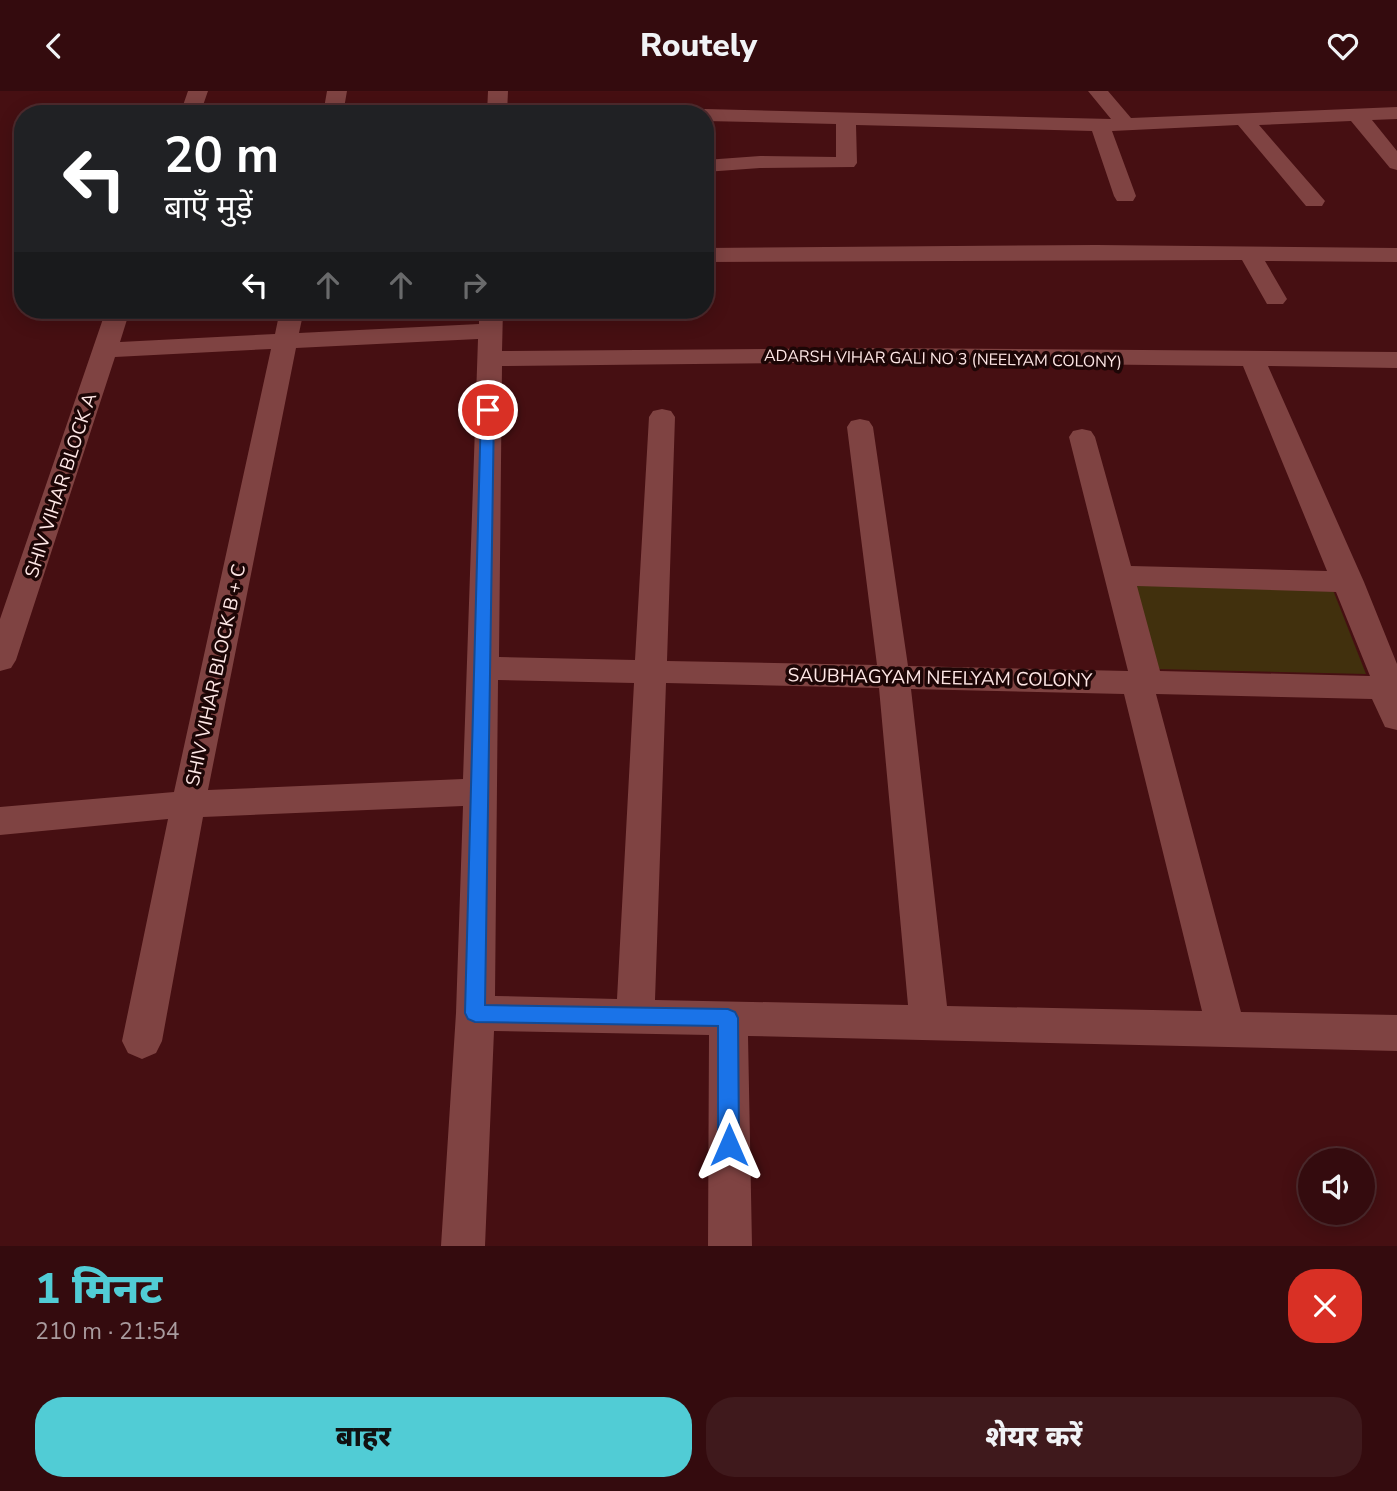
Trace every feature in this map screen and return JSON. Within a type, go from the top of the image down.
[{"type":"street","points":[[1098,91],[1127,125]]},
{"type":"street","points":[[714,115],[1127,125],[1397,113]]},
{"type":"street","points":[[1358,116],[1397,164]]},
{"type":"street","points":[[714,165],[760,162],[847,163],[846,118]]},
{"type":"street","points":[[1245,121],[1314,201]]},
{"type":"street","points":[[1100,125],[1125,196]]},
{"type":"street","points":[[714,255],[1083,252],[1397,255]]},
{"type":"street","points":[[1251,255],[1275,299]]},
{"type":"street","name":"SHIV VIHAR BLOCK A","points":[[0,660],[115,319]]},
{"type":"street","name":"SHIV VIHAR BLOCK B + C","points":[[142,1041],[188,804],[290,319]]},
{"type":"street","points":[[463,1246],[475,1013],[490,333]]},
{"type":"street","name":"ADARSH VIHAR GALI NO 3 (NEELYAM COLONY)","points":[[104,350],[490,333],[873,355],[1397,361]]},
{"type":"street","points":[[1253,360],[1349,582],[1392,695]]},
{"type":"street","points":[[635,1016],[662,417]]},
{"type":"street","points":[[860,427],[894,677],[929,1021]]},
{"type":"street","points":[[1082,437],[1226,1028]]},
{"type":"street","points":[[1117,576],[1349,582]]},
{"type":"street","name":"SAUBHAGYAM NEELYAM COLONY","points":[[482,668],[1142,681],[1392,695]]},
{"type":"street","points":[[0,821],[188,804],[479,792]]},
{"type":"street","points":[[475,1013],[1397,1033]]},
{"type":"street","points":[[728,1018],[730,1246]]},
{"type":"shaded area","points":[[1134,584],[1333,590],[1366,674],[1155,669]]},
{"type":"route","points":[[488,410],[475,1013],[728,1018],[729,1145]]}]
